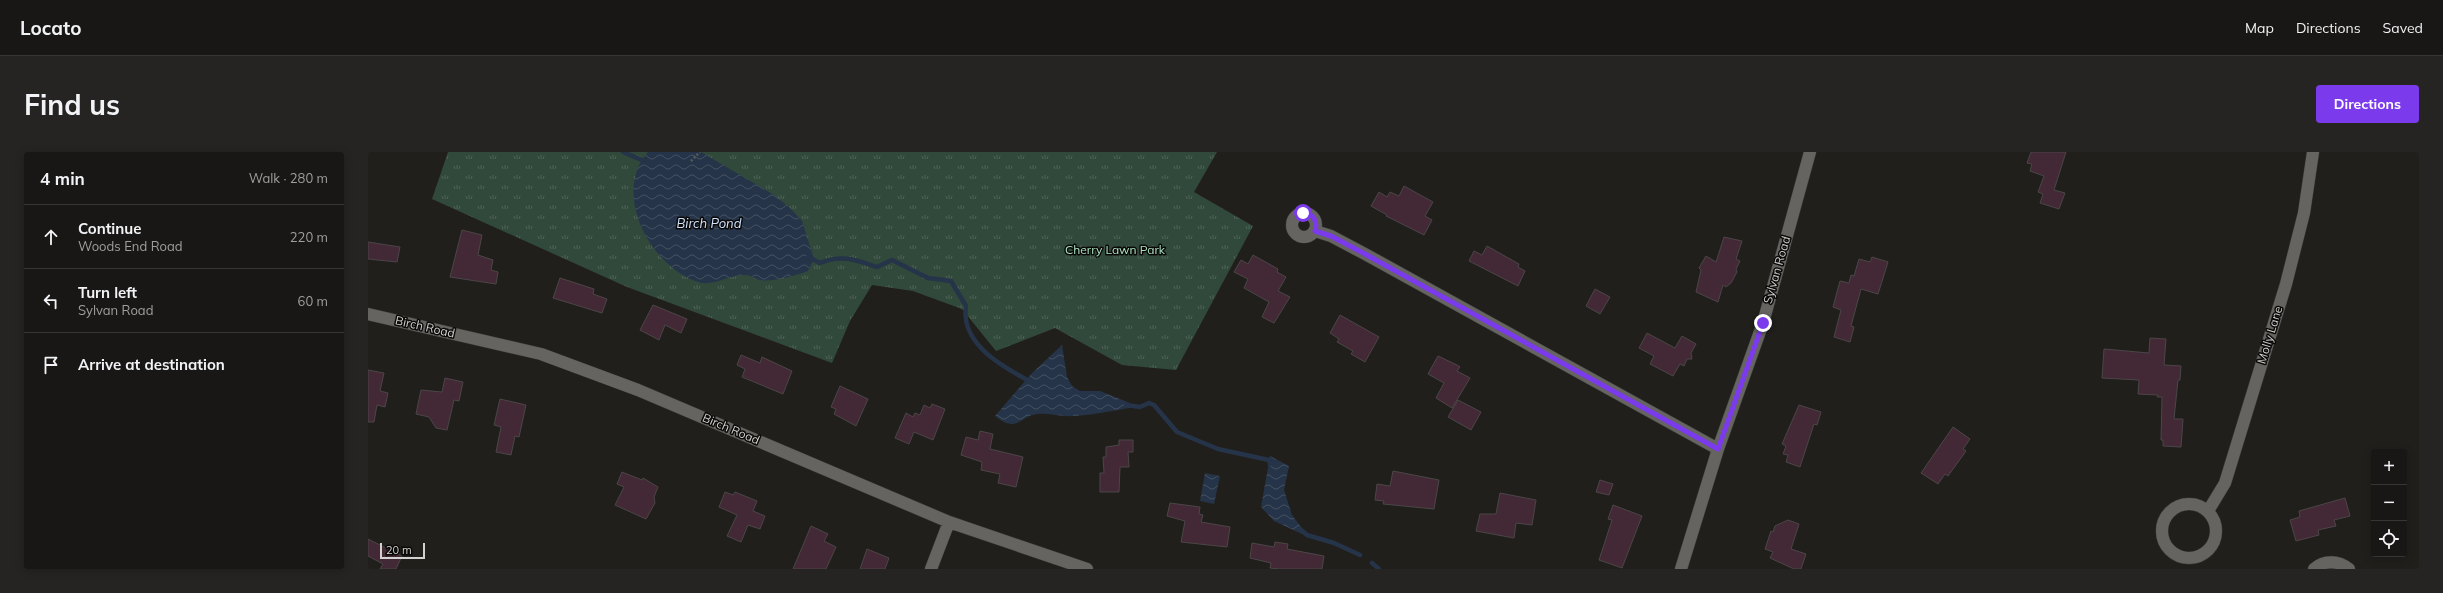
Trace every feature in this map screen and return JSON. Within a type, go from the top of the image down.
[{"type":"street","name":"Sylvan Road","points":[[1681,569],[1718,449],[1763,323],[1810,152]]},
{"type":"street","name":"Molly Lane","points":[[2208,511],[2225,483],[2286,284],[2304,213],[2313,152]]},
{"type":"street","points":[[1315,231],[1358,251],[1718,449]]},
{"type":"street","name":"Birch Road","points":[[368,314],[542,354],[638,390],[949,522],[1087,569]]},
{"type":"street","points":[[2186,504],[2200,506],[2208,511],[2214,519],[2216,529],[2213,543],[2207,551],[2198,556],[2188,558],[2178,556],[2170,550],[2163,538],[2162,530],[2164,521],[2169,512],[2186,504]]},
{"type":"street","points":[[931,569],[949,522]]},
{"type":"street","points":[[2314,569],[2322,564],[2331,562],[2340,563],[2349,569]]},
{"type":"path","points":[[691,161],[700,152]]},
{"type":"green space","name":"Cherry Lawn Park","points":[[448,152],[1217,152],[1194,192],[1253,226],[1176,370],[1122,365],[1055,328],[996,351],[962,309],[913,291],[872,285],[850,321],[832,363],[627,287],[432,199]]},
{"type":"water","name":"Birch Pond","points":[[648,152],[701,152],[774,195],[790,208],[802,221],[814,259],[808,271],[790,277],[771,280],[760,280],[748,275],[740,275],[710,283],[698,282],[681,274],[665,261],[652,245],[642,227],[635,208],[634,188],[638,169]]},
{"type":"water","points":[[1062,345],[1067,377],[1072,386],[1080,391],[1100,391],[1130,403],[1129,408],[1074,416],[1037,414],[1031,415],[1013,424],[1008,424],[995,416],[1032,373]]},
{"type":"water","points":[[1270,456],[1289,466],[1284,490],[1292,515],[1304,531],[1302,534],[1274,521],[1261,507]]},
{"type":"water","points":[[1205,473],[1220,476],[1214,504],[1200,501]]},
{"type":"building","points":[[2031,152],[2066,152],[2054,190],[2065,193],[2059,209],[2040,203],[2043,194],[2038,192],[2044,176],[2030,171],[2032,164],[2027,163]]},
{"type":"building","points":[[1404,186],[1433,202],[1425,216],[1432,220],[1424,235],[1386,216],[1387,215],[1371,206],[1379,192],[1387,197],[1390,192],[1399,196]]},
{"type":"building","points":[[462,230],[482,235],[478,255],[493,260],[491,270],[498,272],[496,284],[450,277]]},
{"type":"building","points":[[1724,237],[1742,241],[1736,259],[1740,261],[1736,269],[1737,272],[1731,283],[1726,287],[1723,285],[1718,302],[1696,292],[1701,270],[1699,268],[1706,256],[1716,262]]},
{"type":"building","points":[[368,242],[400,247],[397,262],[368,259]]},
{"type":"building","points":[[1487,246],[1519,264],[1518,267],[1525,271],[1518,286],[1469,261],[1474,251],[1482,255]]},
{"type":"building","points":[[1253,255],[1278,269],[1277,272],[1286,277],[1278,291],[1290,297],[1274,323],[1262,317],[1269,302],[1244,288],[1248,279],[1234,272],[1241,260],[1248,264]]},
{"type":"building","points":[[1872,257],[1888,262],[1878,294],[1861,289],[1851,326],[1854,327],[1850,342],[1834,337],[1841,310],[1833,307],[1840,281],[1849,283],[1851,275],[1854,276],[1859,259],[1870,262]]},
{"type":"building","points":[[560,278],[594,289],[593,294],[607,299],[602,313],[553,298]]},
{"type":"building","points":[[1595,289],[1610,297],[1600,314],[1586,306]]},
{"type":"building","points":[[653,305],[687,319],[681,333],[665,325],[659,340],[640,330]]},
{"type":"building","points":[[1340,315],[1379,337],[1365,362],[1351,354],[1353,351],[1337,342],[1339,339],[1330,333]]},
{"type":"building","points":[[1647,333],[1675,348],[1682,336],[1696,344],[1691,353],[1692,359],[1687,359],[1684,366],[1680,364],[1673,376],[1650,364],[1654,356],[1639,348]]},
{"type":"building","points":[[2150,338],[2166,339],[2164,365],[2181,366],[2174,419],[2183,419],[2181,447],[2163,446],[2163,440],[2161,440],[2162,397],[2157,397],[2158,395],[2138,394],[2139,380],[2102,378],[2104,349],[2149,353]]},
{"type":"building","points":[[741,355],[760,363],[762,357],[792,371],[783,394],[742,377],[745,369],[737,365]]},
{"type":"building","points":[[1438,356],[1460,367],[1457,371],[1470,378],[1452,408],[1436,398],[1444,383],[1428,374]]},
{"type":"building","points":[[368,370],[384,373],[380,391],[388,393],[385,407],[377,405],[374,422],[368,422]]},
{"type":"building","points":[[445,378],[463,382],[459,401],[454,400],[447,430],[436,428],[429,417],[416,414],[421,390],[442,392]]},
{"type":"building","points":[[840,386],[868,399],[856,426],[834,414],[836,409],[831,407]]},
{"type":"building","points":[[500,399],[526,405],[519,437],[515,436],[511,455],[496,452],[501,427],[494,425]]},
{"type":"building","points":[[1458,400],[1481,412],[1471,430],[1448,417]]},
{"type":"building","points":[[932,404],[945,409],[933,440],[914,432],[909,444],[895,438],[906,413],[913,417],[915,413],[920,415],[924,405],[930,408]]},
{"type":"building","points":[[1799,405],[1821,412],[1817,425],[1814,424],[1800,467],[1786,462],[1788,455],[1783,454],[1786,446],[1782,444]]},
{"type":"building","points":[[1953,427],[1970,439],[1963,449],[1966,451],[1948,476],[1945,474],[1938,484],[1921,473]]},
{"type":"building","points":[[980,431],[993,434],[990,449],[1023,457],[1016,487],[998,483],[1000,474],[981,470],[982,462],[961,455],[966,437],[978,440]]},
{"type":"building","points":[[1119,440],[1133,440],[1133,452],[1128,452],[1129,467],[1120,467],[1119,492],[1100,492],[1100,473],[1104,473],[1103,457],[1106,457],[1106,447],[1119,445]]},
{"type":"building","points":[[1393,471],[1439,480],[1434,509],[1383,504],[1384,501],[1375,500],[1377,484],[1390,486]]},
{"type":"building","points":[[622,472],[642,480],[643,478],[658,487],[654,497],[655,503],[646,519],[615,505],[624,487],[617,484]]},
{"type":"building","points":[[1600,480],[1613,484],[1609,495],[1596,492]]},
{"type":"building","points":[[725,492],[733,495],[735,492],[757,501],[753,511],[765,516],[760,529],[748,525],[741,542],[727,536],[737,515],[719,507]]},
{"type":"building","points":[[1500,493],[1536,500],[1532,525],[1516,523],[1514,538],[1476,531],[1480,514],[1496,514]]},
{"type":"building","points":[[2345,498],[2350,516],[2334,520],[2336,526],[2318,530],[2319,535],[2296,541],[2290,520],[2300,517],[2299,511]]},
{"type":"building","points":[[1170,503],[1200,507],[1199,514],[1203,515],[1201,522],[1230,527],[1227,547],[1181,542],[1185,521],[1167,516]]},
{"type":"building","points":[[1613,505],[1642,516],[1622,568],[1599,560],[1612,520],[1608,519]]},
{"type":"building","points":[[1788,520],[1799,524],[1791,549],[1806,554],[1801,569],[1794,569],[1770,558],[1773,552],[1765,549],[1771,531],[1773,532],[1775,526]]},
{"type":"building","points":[[811,526],[828,534],[824,541],[836,547],[826,569],[793,569]]},
{"type":"building","points":[[368,539],[402,556],[396,569],[380,569],[383,564],[368,556]]},
{"type":"building","points":[[1275,542],[1288,544],[1287,549],[1324,556],[1322,569],[1270,568],[1271,563],[1250,558],[1252,543],[1274,547]]},
{"type":"building","points":[[867,549],[889,558],[885,569],[860,569]]},
{"type":"waterway","points":[[623,152],[646,162]]},
{"type":"waterway","points":[[808,257],[820,263],[842,258],[855,260],[877,267],[892,260],[928,278],[951,281],[966,306],[966,320],[970,332],[977,343],[986,353],[1008,369],[1031,382]]},
{"type":"waterway","points":[[1126,405],[1140,407],[1149,403],[1154,405],[1177,432],[1218,449],[1269,460],[1270,464]]},
{"type":"waterway","points":[[1300,529],[1307,535],[1334,543],[1360,555]]},
{"type":"waterway","points":[[1372,563],[1379,569]]},
{"type":"route","points":[[1303,213],[1309,214],[1314,218],[1316,221],[1315,231],[1331,236],[1365,254],[1718,449],[1763,323]]}]
